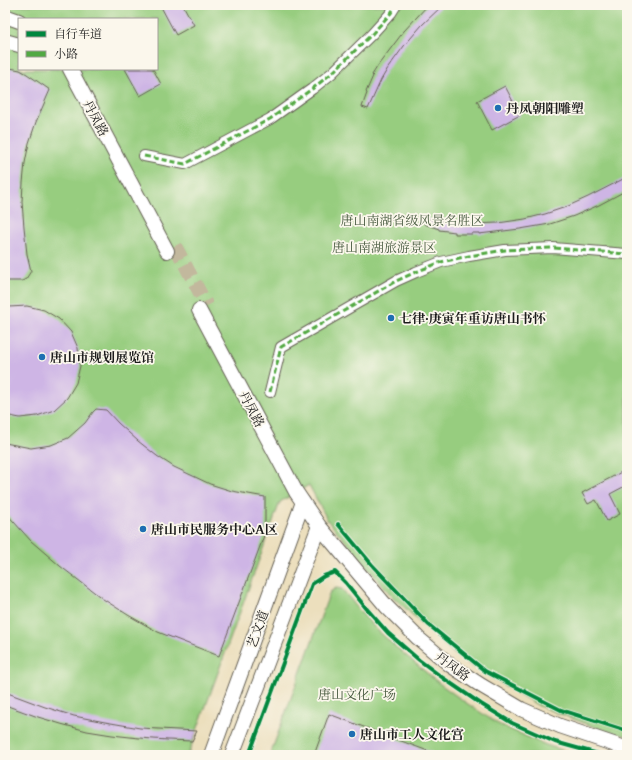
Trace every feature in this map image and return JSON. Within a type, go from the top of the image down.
[{"type":"main road","points":[[5,16],[18,21]]},
{"type":"main road","points":[[5,41],[18,45]]},
{"type":"main road","name":"丹凤路","points":[[71,70],[171,248],[86,79],[77,70]]},
{"type":"main road","name":"丹凤路","points":[[319,526],[307,496],[203,308],[296,492],[319,526],[387,607],[418,638],[450,665],[521,709],[560,726],[627,748]]},
{"type":"main road","name":"艺文道","points":[[211,755],[303,502]]},
{"type":"main road","name":"艺文道","points":[[232,755],[319,526]]},
{"type":"street","points":[[144,156],[185,164],[270,119],[312,90],[332,73],[372,34],[391,13],[396,5]]},
{"type":"street","points":[[270,392],[281,347],[390,284],[416,272],[448,260],[505,250],[553,248],[627,254]]},
{"type":"green space","name":"唐山南湖旅游景区","points":[[5,5],[627,5],[627,736],[603,730],[539,706],[459,658],[392,596],[328,521],[309,485],[280,502],[188,755],[5,755]]},
{"type":"green space","name":"唐山文化广场","points":[[336,588],[342,589],[375,628],[397,648],[440,684],[465,702],[498,724],[546,745],[577,755],[270,755],[330,592]]},
{"type":"building","points":[[160,5],[183,5],[194,25],[176,35]]},
{"type":"building","points":[[428,5],[443,5],[422,25],[388,68],[368,109],[362,107],[367,93],[366,92],[373,76],[372,75],[379,64],[404,31]]},
{"type":"building","points":[[5,67],[20,70],[50,90],[36,122],[29,143],[25,163],[22,202],[27,254],[31,271],[26,279],[22,281],[5,281]]},
{"type":"building","points":[[126,70],[154,70],[161,84],[140,96]]},
{"type":"building","name":"丹凤朝阳雕塑","points":[[505,86],[520,115],[492,130],[477,101]]},
{"type":"building","points":[[627,177],[627,190],[599,205],[574,216],[550,224],[479,234],[455,234],[455,232],[439,230],[424,224],[425,218],[457,224],[498,223],[525,219],[566,207]]},
{"type":"building","name":"唐山市规划展览馆","points":[[27,306],[44,310],[59,319],[71,332],[78,348],[80,366],[76,383],[67,398],[54,410],[37,416],[20,418],[5,415],[5,309],[9,307]]},
{"type":"building","name":"唐山市民服务中心A区","points":[[96,409],[106,410],[138,441],[174,467],[210,484],[232,491],[265,497],[265,533],[219,656],[158,632],[103,599],[60,566],[31,541],[5,512],[5,443],[31,448],[51,445],[68,438],[85,423]]},
{"type":"building","points":[[627,469],[627,485],[610,494],[620,514],[607,521],[596,500],[588,504],[582,493]]},
{"type":"building","points":[[5,692],[74,716],[140,728],[197,731],[192,741],[139,738],[87,731],[38,717],[5,705]]},
{"type":"building","name":"唐山市工人文化宫","points":[[329,714],[436,754],[436,755],[314,755]]},
{"type":"tunnel","points":[[175,246],[207,306]]},
{"type":"marked path","points":[[144,156],[185,164],[270,119],[332,73],[372,34],[391,13],[396,5]]},
{"type":"marked path","points":[[270,392],[281,347],[396,281],[441,262],[505,250],[553,248],[627,254]]},
{"type":"cycle path","points":[[338,524],[373,566],[429,625],[485,671],[561,710],[627,731]]},
{"type":"cycle path","points":[[249,755],[312,584],[324,576],[335,572],[388,633],[419,660],[443,678],[512,723],[555,742],[602,755]]},
{"type":"place","name":"丹凤朝阳雕塑","points":[[498,108]]},
{"type":"place","name":"七律·庚寅年重访唐山书怀","points":[[391,318]]},
{"type":"place","name":"唐山市规划展览馆","points":[[42,357]]},
{"type":"place","name":"唐山市民服务中心A区","points":[[143,529]]},
{"type":"place","name":"唐山市工人文化宫","points":[[352,734]]},
{"type":"park label","name":"唐山南湖省级风景名胜区","points":[[412,220]]}]
